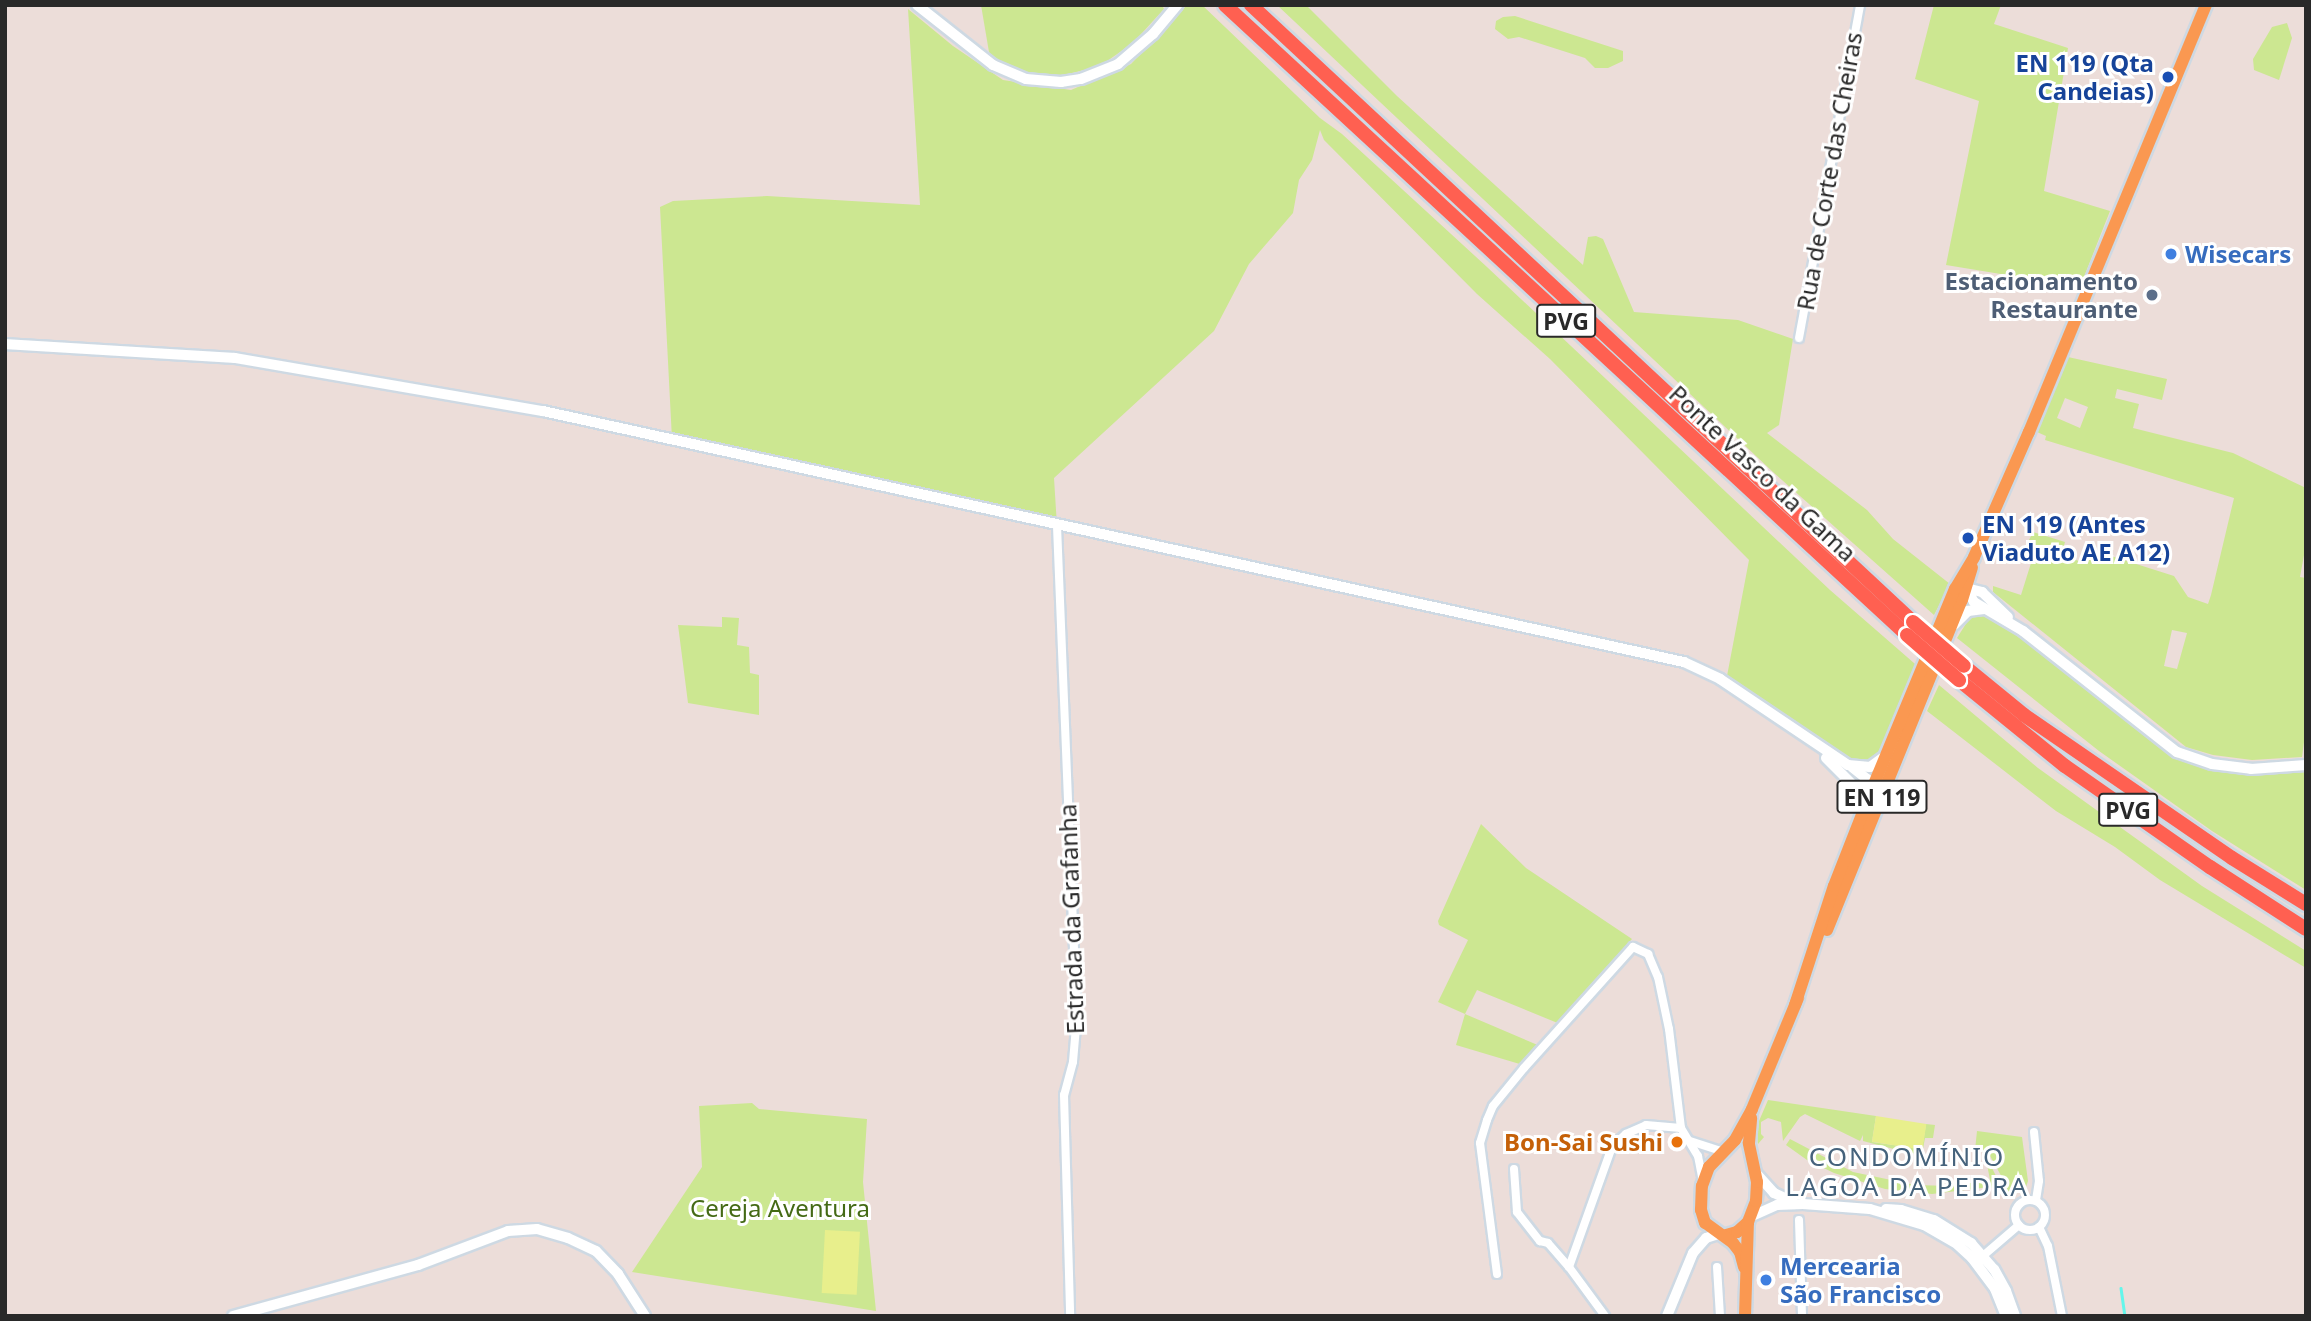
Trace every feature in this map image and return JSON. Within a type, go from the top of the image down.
[{"type":"highway","name":"Ponte Vasco da Gama","points":[[1225,5],[1910,629],[2065,766],[2210,867],[2306,929]]},
{"type":"highway","name":"Ponte Vasco da Gama","points":[[1251,5],[1910,629]]},
{"type":"highway","name":"Ponte Vasco da Gama","points":[[1962,673],[2306,904]]},
{"type":"main road","name":"EN 119","points":[[1795,1004],[1831,894],[1872,789],[2095,277],[2206,5]]},
{"type":"main road","name":"EN 119","points":[[1724,1152],[1735,1140],[1752,1109],[1950,630],[1962,587]]},
{"type":"main road","name":"EN 119","points":[[1751,1159],[1748,1132],[1752,1109]]},
{"type":"main road","points":[[1744,1268],[1740,1252],[1703,1218],[1703,1181],[1713,1162],[1724,1152],[1740,1152],[1751,1159],[1756,1173],[1756,1201],[1749,1220],[1744,1268],[1745,1316]]},
{"type":"main road","points":[[1722,1234],[1737,1231],[1749,1220]]},
{"type":"street","points":[[917,5],[993,65],[1026,79],[1044,82],[1081,79],[1118,64],[1153,34],[1175,7]]},
{"type":"street","name":"Rua de Corte das Cheiras","points":[[1799,338],[1860,5]]},
{"type":"street","points":[[5,344],[255,361],[543,411],[1684,662],[1720,679],[1863,774],[1872,789],[1874,803],[1848,880]]},
{"type":"street","name":"Estrada da Grafanha","points":[[1057,526],[1077,1015],[1073,1062],[1064,1095],[1070,1314]]},
{"type":"street","points":[[1962,587],[1974,602],[2023,631]]},
{"type":"street","points":[[1962,587],[1982,592],[2023,631],[2177,752],[2211,764],[2251,769],[2306,765]]},
{"type":"street","points":[[1950,630],[1968,611],[1978,608],[1991,611]]},
{"type":"street","points":[[1786,725],[1861,788],[1872,789],[1891,776]]},
{"type":"street","points":[[1848,765],[1870,767],[1888,753]]},
{"type":"street","points":[[1850,779],[1863,801],[1859,822]]},
{"type":"street","points":[[1497,1274],[1480,1143],[1487,1120],[1493,1106],[1524,1068],[1633,947],[1648,954],[1658,977],[1669,1029],[1681,1128],[1699,1161],[1703,1181]]},
{"type":"street","points":[[1569,1267],[1612,1147],[1626,1134],[1646,1125],[1681,1128]]},
{"type":"street","points":[[2034,1132],[2039,1181],[2036,1200]]},
{"type":"street","points":[[1689,1140],[1706,1149],[1724,1152]]},
{"type":"street","points":[[1514,1168],[1517,1212],[1540,1241],[1548,1243],[1569,1267],[1605,1316]]},
{"type":"street","points":[[1756,1173],[1774,1193],[1803,1204]]},
{"type":"street","points":[[2026,1200],[2036,1200],[2045,1210],[2045,1219],[2039,1227],[2029,1230],[2019,1225],[2015,1218],[2018,1205],[2026,1200]]},
{"type":"street","points":[[1749,1220],[1777,1205],[1803,1204],[1901,1210],[1934,1220],[1965,1238],[1984,1255],[2006,1291],[2015,1316]]},
{"type":"street","points":[[1870,1209],[1924,1225],[1958,1245],[1984,1255]]},
{"type":"street","points":[[1799,1224],[1802,1316]]},
{"type":"street","points":[[1984,1255],[2019,1225]]},
{"type":"street","points":[[2039,1227],[2048,1247],[2062,1316]]},
{"type":"street","points":[[233,1316],[418,1265],[508,1231],[537,1228],[596,1251],[618,1274],[645,1316]]},
{"type":"street","points":[[1667,1316],[1693,1253],[1700,1243],[1722,1234]]},
{"type":"street","points":[[1958,1245],[1985,1273],[2006,1316]]},
{"type":"street","points":[[1984,1255],[1985,1273]]},
{"type":"street","points":[[1717,1267],[1720,1315]]},
{"type":"green space","points":[[981,5],[1162,5],[1164,9],[1133,43],[1100,66],[1056,77],[1013,70],[990,58]]},
{"type":"green space","points":[[1187,5],[1202,5],[1320,118],[1342,134],[1487,267],[1830,590],[1922,670],[1888,753],[1865,765],[1849,761],[1727,676],[1749,560],[1550,359],[1477,294],[1324,140],[1320,130],[1312,160],[1299,180],[1293,213],[1249,264],[1214,331],[1054,478],[1057,526],[672,439],[660,207],[673,201],[767,196],[920,205],[908,9],[953,46],[1003,80],[1071,90],[1131,64]]},
{"type":"green space","points":[[1277,5],[1306,5],[1397,96],[1583,265],[1588,237],[1603,239],[1634,312],[1738,320],[1793,339],[1779,425],[1767,433],[1867,510],[1893,539],[1950,584],[1934,615],[1773,472]]},
{"type":"green space","points":[[1934,5],[2001,5],[1994,24],[2068,48],[2044,191],[2110,211],[2080,287],[1946,265],[1979,101],[1915,79]]},
{"type":"green space","points":[[1515,16],[1623,51],[1623,61],[1608,68],[1595,68],[1585,58],[1519,37],[1508,39],[1495,29],[1496,21]]},
{"type":"green space","points":[[2287,23],[2292,38],[2279,80],[2254,70],[2253,59],[2272,27]]},
{"type":"green space","points":[[2068,357],[2167,379],[2162,400],[2117,389],[2115,398],[2139,404],[2133,428],[2233,453],[2306,488],[2306,544],[2300,577],[2306,578],[2306,727],[2302,757],[2252,760],[2213,755],[2186,747],[1993,592],[1993,586],[2021,595],[2036,547],[2027,544],[2033,532],[2065,542],[2063,549],[2071,552],[2070,558],[2085,563],[2089,549],[2174,576],[2188,597],[2208,604],[2211,595],[2234,498],[2045,440],[2046,436],[2037,432]],"holes":[[[2065,398],[2088,407],[2080,428],[2057,418]],[[2172,630],[2187,633],[2177,669],[2164,666]]]},
{"type":"green space","points":[[1981,613],[2001,621],[2177,757],[2213,770],[2306,768],[2306,890],[2212,831],[2099,751],[1957,638],[1972,614]]},
{"type":"green space","points":[[722,617],[739,618],[737,645],[749,647],[750,673],[759,675],[759,715],[688,703],[678,625],[722,627]]},
{"type":"green space","points":[[1939,685],[2038,768],[2202,886],[2306,951],[2306,968],[2160,880],[2115,847],[2056,811],[1927,711]]},
{"type":"green space","points":[[1481,824],[1526,868],[1632,939],[1560,1024],[1477,990],[1465,1014],[1438,1002],[1468,940],[1439,925],[1438,921]]},
{"type":"green space","points":[[1465,1014],[1540,1046],[1523,1065],[1456,1045]]},
{"type":"green space","points":[[1768,1100],[1876,1116],[1872,1142],[1922,1149],[1926,1124],[1935,1125],[1933,1138],[1925,1138],[1922,1154],[1909,1153],[1863,1141],[1863,1135],[1860,1141],[1805,1114],[1783,1141],[1781,1122],[1768,1118],[1761,1122],[1761,1134],[1764,1137],[1758,1144],[1756,1128]]},
{"type":"green space","name":"Cereja Aventura","points":[[752,1103],[759,1109],[867,1119],[863,1182],[876,1311],[632,1272],[702,1167],[699,1106]]},
{"type":"green space","points":[[1876,1116],[1926,1124],[1922,1150],[1872,1142]]},
{"type":"green space","points":[[1977,1131],[2022,1137],[2028,1181],[2025,1190],[2012,1195],[2005,1190],[2004,1181],[1989,1154],[1975,1150]]},
{"type":"green space","points":[[1790,1139],[1853,1172],[1915,1185],[1951,1186],[1990,1180],[1985,1154],[2001,1186],[1998,1190],[1990,1187],[1932,1194],[1885,1189],[1834,1173],[1807,1160],[1786,1145]]},
{"type":"green space","points":[[825,1230],[860,1232],[857,1295],[822,1293]]},
{"type":"waterway","points":[[2121,1288],[2125,1316]]},
{"type":"place","name":"EN 119 (Qta Candeias)","points":[[2168,77]]},
{"type":"place","name":"Wisecars","points":[[2171,254]]},
{"type":"place","name":"Estacionamento Restaurante","points":[[2152,295]]},
{"type":"place","name":"EN 119 (Antes Viaduto AE A12)","points":[[1968,538]]},
{"type":"place","name":"Bon-Sai Sushi","points":[[1677,1142]]},
{"type":"place","name":"Mercearia São Francisco","points":[[1766,1280]]},
{"type":"district","name":"CONDOMÍNIO LAGOA DA PEDRA","points":[[1907,1172]]}]
